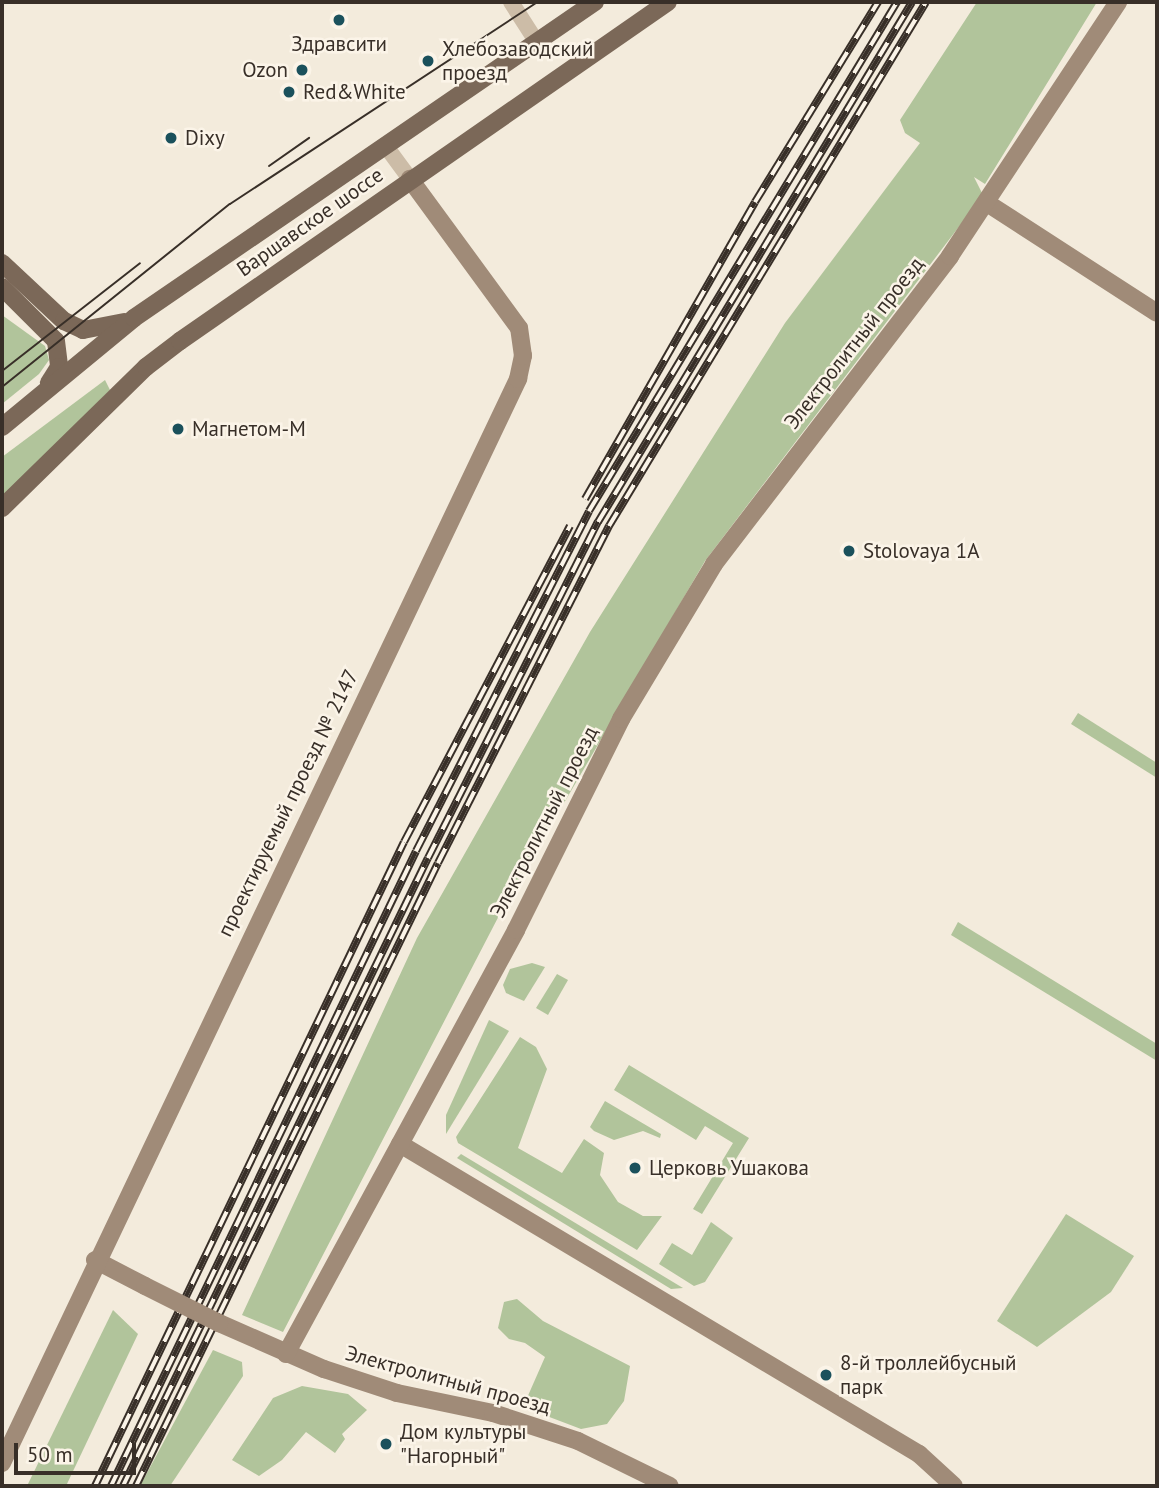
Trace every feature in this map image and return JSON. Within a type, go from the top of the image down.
[{"type":"main road","name":"Варшавское шоссе","points":[[2,427],[134,318],[595,2]]},
{"type":"main road","name":"Варшавское шоссе","points":[[2,508],[146,367],[410,179],[668,2]]},
{"type":"main road","points":[[2,262],[55,314],[83,330],[134,318]]},
{"type":"main road","points":[[2,287],[48,332],[60,351],[59,367],[43,392]]},
{"type":"street","points":[[511,2],[537,41]]},
{"type":"street","name":"Электролитный проезд","points":[[670,1486],[579,1441],[493,1413],[397,1393],[286,1354],[516,930],[621,719],[713,564],[987,203],[1118,2]]},
{"type":"street","points":[[385,145],[410,179]]},
{"type":"street","name":"проектируемый проезд № 2147","points":[[2,1463],[95,1260],[518,379],[523,356],[519,328],[410,179]]},
{"type":"street","points":[[987,203],[1157,313]]},
{"type":"street","points":[[400,1144],[919,1454],[954,1486]]},
{"type":"street","points":[[95,1260],[286,1354]]},
{"type":"green space","points":[[977,2],[1097,2],[985,184],[974,177],[983,195],[705,561],[504,906],[283,1332],[242,1315],[417,938],[590,632],[785,323],[920,143],[905,133],[900,120]]},
{"type":"green space","points":[[2,315],[45,346],[49,360],[39,374],[2,404]]},
{"type":"green space","points":[[105,380],[110,390],[2,497],[2,457]]},
{"type":"green space","points":[[1078,713],[1157,763],[1157,778],[1071,724]]},
{"type":"green space","points":[[958,922],[1157,1044],[1157,1061],[951,935]]},
{"type":"green space","points":[[532,963],[545,967],[524,1001],[506,993],[503,985],[510,969]]},
{"type":"green space","points":[[557,974],[568,980],[548,1015],[536,1008]]},
{"type":"green space","points":[[489,1020],[509,1031],[446,1134],[446,1115]]},
{"type":"green space","points":[[520,1037],[536,1047],[547,1069],[518,1148],[562,1173],[584,1139],[604,1153],[600,1175],[618,1202],[643,1216],[662,1216],[637,1250],[458,1143],[456,1137]]},
{"type":"green space","points":[[629,1065],[749,1138],[702,1214],[693,1209],[733,1143],[705,1126],[696,1140],[614,1090]]},
{"type":"green space","points":[[605,1101],[661,1134],[660,1138],[643,1131],[614,1140],[594,1131],[590,1127]]},
{"type":"green space","points":[[461,1154],[683,1288],[671,1289],[457,1158]]},
{"type":"green space","points":[[1066,1214],[1134,1256],[1111,1292],[1037,1347],[997,1321]]},
{"type":"green space","points":[[711,1222],[733,1238],[705,1282],[694,1286],[659,1264],[672,1243],[692,1255]]},
{"type":"green space","points":[[517,1299],[543,1321],[630,1366],[624,1401],[607,1424],[581,1429],[523,1407],[545,1357],[525,1343],[509,1339],[498,1328],[504,1302]]},
{"type":"green space","points":[[113,1310],[138,1334],[66,1486],[27,1486]]},
{"type":"green space","points":[[213,1350],[242,1362],[243,1376],[170,1486],[140,1486]]},
{"type":"green space","points":[[302,1386],[348,1394],[367,1410],[342,1434],[345,1439],[335,1453],[306,1432],[282,1460],[259,1476],[232,1460],[273,1398]]},
{"type":"tram line","points":[[2,387],[230,204],[537,2]]},
{"type":"tram line","points":[[269,166],[309,138]]},
{"type":"tram line","points":[[2,371],[140,263]]},
{"type":"railway","points":[[585,499],[755,202],[878,2]]},
{"type":"railway","points":[[111,1486],[416,851],[589,511],[897,2]]},
{"type":"railway","points":[[123,1486],[428,858],[598,522],[912,2]]},
{"type":"railway","points":[[136,1486],[438,863],[609,526],[926,2]]},
{"type":"railway","points":[[95,1486],[404,842],[570,526]]},
{"type":"place","name":"Здравсити","points":[[339,20]]},
{"type":"place","name":"Хлебозаводский проезд","points":[[428,61]]},
{"type":"place","name":"Ozon","points":[[302,70]]},
{"type":"place","name":"Red&White","points":[[289,92]]},
{"type":"place","name":"Dixy","points":[[171,138]]},
{"type":"place","name":"Магнетом-М","points":[[178,429]]},
{"type":"place","name":"Stolovaya 1A","points":[[849,551]]},
{"type":"place","name":"Церковь Ушакова","points":[[635,1168]]},
{"type":"place","name":"8-й троллейбусный парк","points":[[826,1375]]},
{"type":"place","name":"Дом культуры \"Нагорный\"","points":[[386,1444]]}]
